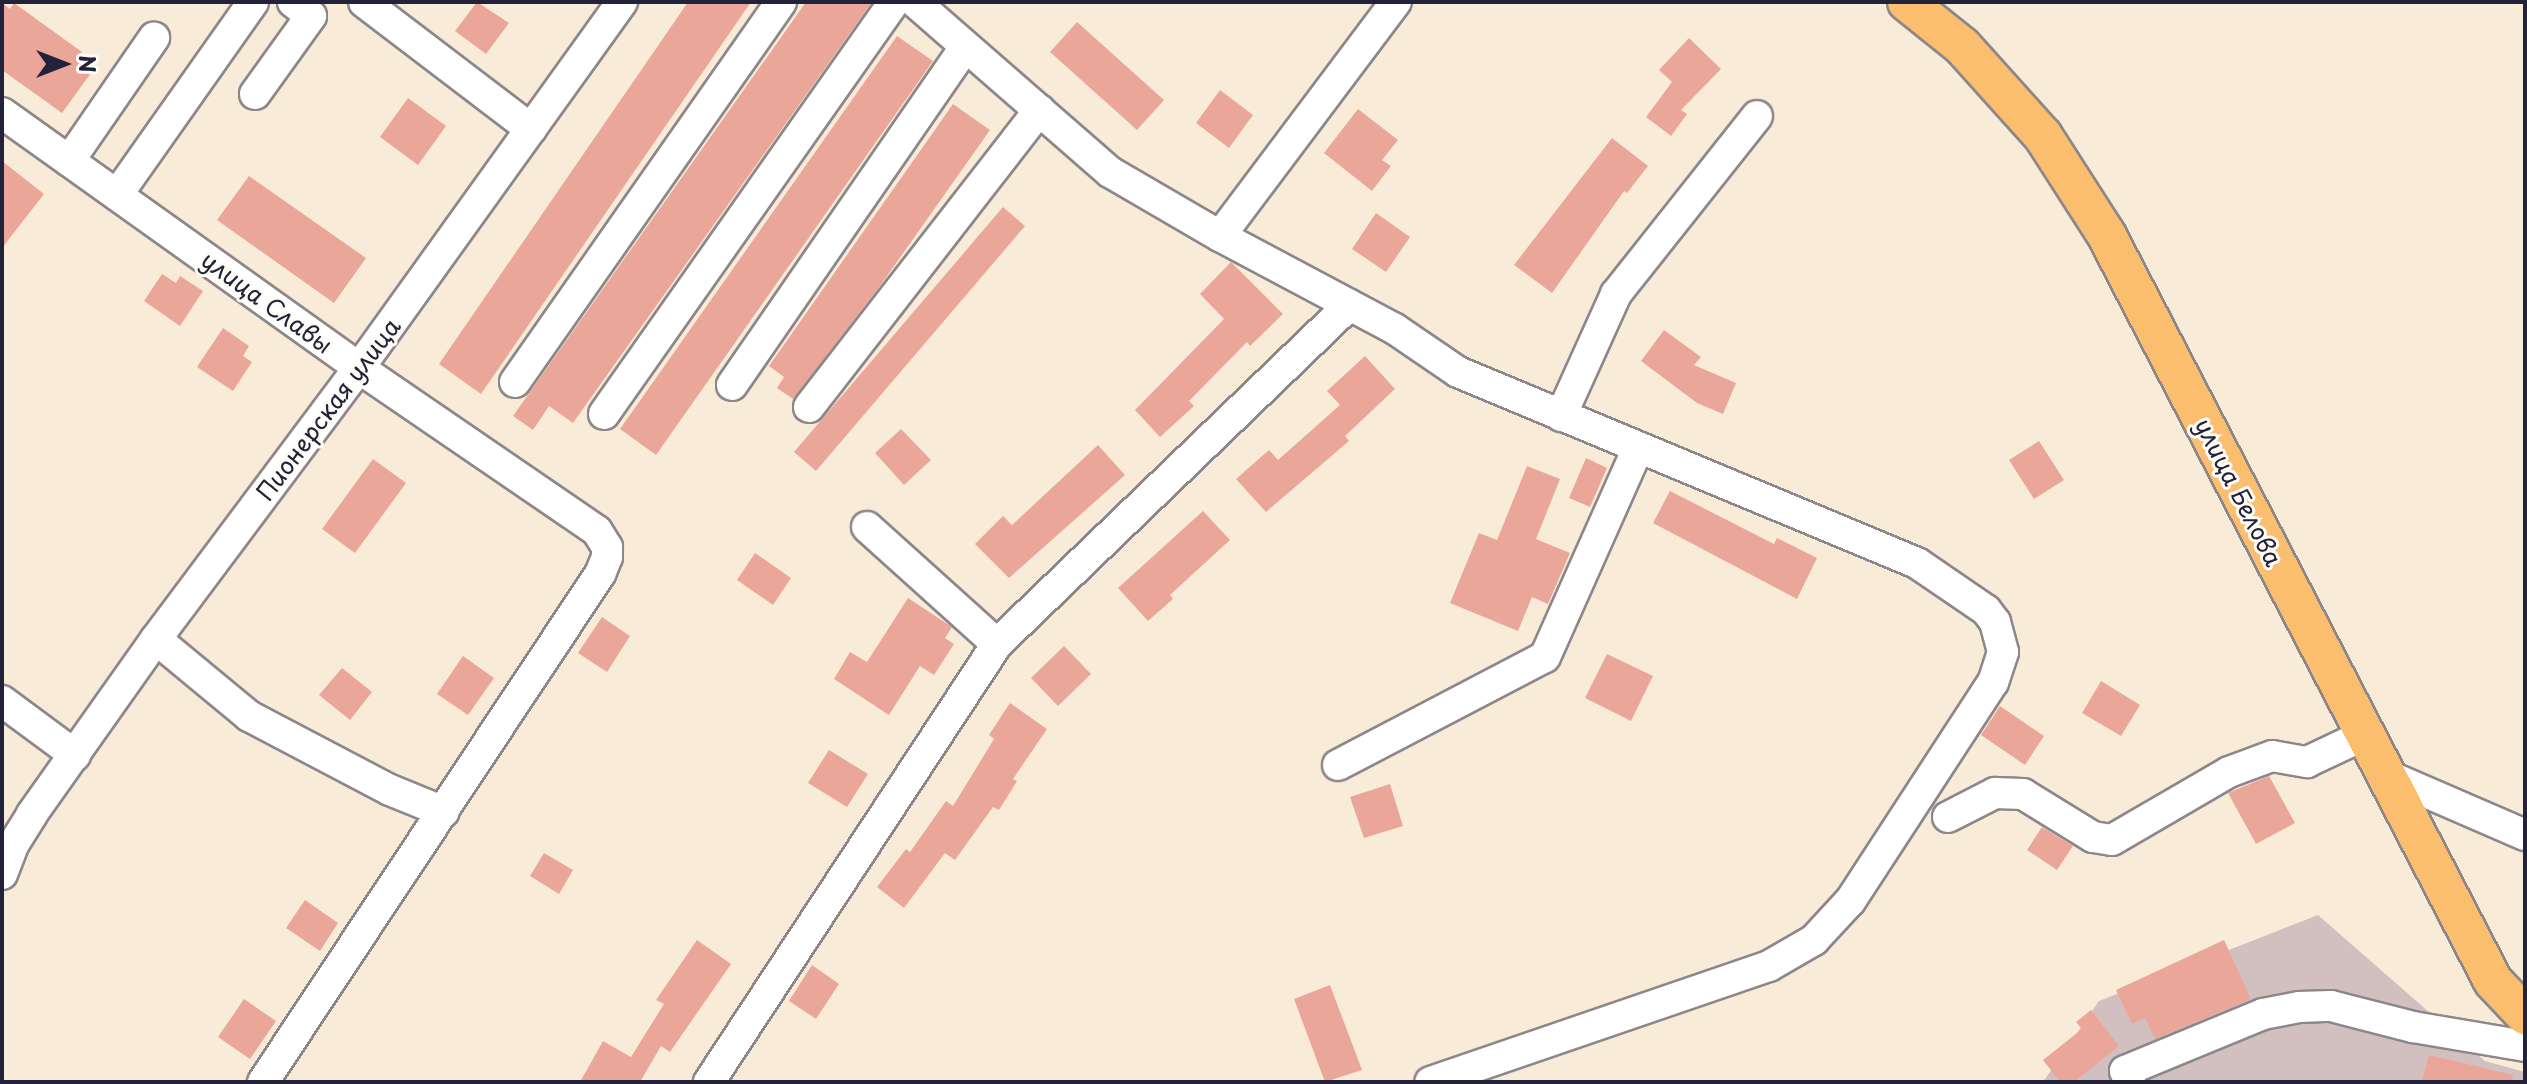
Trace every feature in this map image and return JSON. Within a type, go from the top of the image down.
[{"type":"main road","name":"улица Белова","points":[[1907,2],[1962,46],[2043,136],[2106,234],[2493,981],[2525,1015]]},
{"type":"street","points":[[117,195],[253,2]]},
{"type":"street","points":[[255,94],[311,16],[293,2]]},
{"type":"street","points":[[364,2],[531,129]]},
{"type":"street","name":"Пионерская улица","points":[[2,874],[13,845],[32,814],[156,639],[359,368],[622,2]]},
{"type":"street","points":[[515,382],[781,2]]},
{"type":"street","points":[[604,414],[894,2]]},
{"type":"street","points":[[915,2],[1110,172],[1220,236],[1395,329],[1458,372],[1917,563],[1986,610],[2001,637],[2000,668],[1850,901],[1814,940],[1769,966],[1430,1082]]},
{"type":"street","points":[[1220,236],[1396,2]]},
{"type":"street","points":[[69,161],[154,38]]},
{"type":"street","points":[[732,385],[965,47]]},
{"type":"street","points":[[809,407],[1039,110]]},
{"type":"street","name":"улица Славы","points":[[2,113],[359,368],[597,531],[607,547],[607,557],[600,574],[444,812]]},
{"type":"street","points":[[1561,416],[1616,294],[1757,116]]},
{"type":"street","points":[[709,1082],[997,644],[1349,305]]},
{"type":"street","points":[[1338,765],[1545,657],[1638,448]]},
{"type":"street","points":[[867,527],[997,644]]},
{"type":"street","points":[[156,639],[249,716],[390,790],[444,812],[263,1082]]},
{"type":"street","points":[[2,701],[75,755]]},
{"type":"street","points":[[1948,817],[1995,793],[2023,794],[2093,837],[2112,840],[2229,772],[2272,756],[2307,762],[2364,735]]},
{"type":"street","points":[[2384,774],[2525,835]]},
{"type":"street","points":[[2120,1078],[2263,1014],[2299,1007],[2331,1006],[2413,1027],[2525,1046]]},
{"type":"shaded area","points":[[2318,915],[2485,1061],[2525,1072],[2525,1082],[2043,1082],[2099,1001]]},
{"type":"building","points":[[477,2],[509,23],[486,54],[455,31]]},
{"type":"building","points":[[688,2],[751,2],[481,394],[439,364]]},
{"type":"building","points":[[806,2],[872,2],[573,423],[549,406],[533,430],[513,416]]},
{"type":"building","points":[[2,3],[10,9],[14,3],[82,52],[80,55],[96,66],[62,113],[2,70]]},
{"type":"building","points":[[1077,22],[1164,100],[1137,130],[1050,52]]},
{"type":"building","points":[[897,36],[933,61],[656,455],[620,429]]},
{"type":"building","points":[[1689,38],[1721,69],[1681,110],[1687,114],[1671,136],[1646,117],[1672,82],[1659,70]]},
{"type":"building","points":[[1220,90],[1253,115],[1229,148],[1196,123]]},
{"type":"building","points":[[408,98],[446,126],[418,165],[380,137]]},
{"type":"building","points":[[953,104],[990,130],[880,286],[793,399],[777,388],[784,377],[769,366]]},
{"type":"building","points":[[1358,109],[1398,140],[1382,160],[1391,166],[1372,191],[1324,153]]},
{"type":"building","points":[[1612,138],[1648,166],[1627,193],[1624,191],[1552,293],[1514,265]]},
{"type":"building","points":[[2,161],[44,194],[2,248]]},
{"type":"building","points":[[249,176],[366,258],[334,303],[217,220]]},
{"type":"building","points":[[1003,207],[1025,226],[816,471],[794,452]]},
{"type":"building","points":[[1376,213],[1410,237],[1386,272],[1352,249]]},
{"type":"building","points":[[1231,262],[1283,314],[1250,346],[1247,342],[1189,401],[1194,406],[1160,437],[1135,410],[1224,319],[1200,294]]},
{"type":"building","points":[[162,274],[176,283],[180,276],[203,291],[180,326],[144,301]]},
{"type":"building","points":[[223,328],[249,346],[243,356],[252,362],[233,391],[197,367]]},
{"type":"building","points":[[1664,330],[1701,357],[1694,365],[1736,383],[1723,414],[1697,403],[1641,361]]},
{"type":"building","points":[[1365,356],[1395,389],[1345,436],[1349,441],[1266,512],[1236,479],[1269,450],[1278,460],[1340,405],[1327,391]]},
{"type":"building","points":[[901,429],[931,460],[904,485],[875,453]]},
{"type":"building","points":[[2039,441],[2064,480],[2034,499],[2009,460]]},
{"type":"building","points":[[1098,445],[1125,475],[1009,578],[975,544],[1003,516],[1012,525]]},
{"type":"building","points":[[1586,458],[1607,468],[1590,507],[1569,498]]},
{"type":"building","points":[[373,459],[406,483],[355,553],[322,529]]},
{"type":"building","points":[[1527,466],[1560,479],[1536,539],[1570,553],[1548,604],[1532,597],[1518,631],[1450,603],[1479,533],[1497,540]]},
{"type":"building","points":[[1670,491],[1774,544],[1777,538],[1817,558],[1797,599],[1653,523]]},
{"type":"building","points":[[1203,511],[1230,540],[1170,595],[1173,599],[1148,621],[1118,588]]},
{"type":"building","points":[[755,553],[791,578],[773,605],[737,580]]},
{"type":"building","points":[[908,598],[952,627],[945,638],[954,644],[934,675],[920,666],[889,715],[834,679],[850,652],[867,662]]},
{"type":"building","points":[[602,617],[630,636],[607,672],[578,653]]},
{"type":"building","points":[[1064,646],[1091,674],[1058,706],[1031,678]]},
{"type":"building","points":[[1607,654],[1653,676],[1631,721],[1585,698]]},
{"type":"building","points":[[463,656],[494,678],[468,715],[437,694]]},
{"type":"building","points":[[342,668],[372,692],[350,720],[319,695]]},
{"type":"building","points":[[2101,681],[2140,705],[2121,736],[2082,713]]},
{"type":"building","points":[[1010,703],[1047,729],[1013,779],[1017,781],[999,810],[993,807],[955,860],[945,853],[904,908],[877,887],[906,849],[910,852],[946,801],[953,806],[994,739],[989,735]]},
{"type":"building","points":[[2000,706],[2044,736],[2025,765],[1981,735]]},
{"type":"building","points":[[829,750],[868,774],[847,807],[808,783]]},
{"type":"building","points":[[2269,776],[2295,823],[2256,844],[2228,793]]},
{"type":"building","points":[[1390,784],[1403,826],[1364,838],[1350,797]]},
{"type":"building","points":[[2042,827],[2073,846],[2057,870],[2027,850]]},
{"type":"building","points":[[544,853],[573,870],[559,894],[530,876]]},
{"type":"building","points":[[305,900],[338,923],[320,951],[286,928]]},
{"type":"building","points":[[697,940],[731,964],[670,1052],[661,1046],[640,1082],[580,1082],[603,1041],[631,1057],[664,1004],[656,1000]]},
{"type":"building","points":[[2224,940],[2251,999],[2155,1039],[2145,1018],[2132,1024],[2116,990]]},
{"type":"building","points":[[812,965],[839,984],[816,1019],[789,1001]]},
{"type":"building","points":[[1330,985],[1362,1070],[1325,1082],[1294,999]]},
{"type":"building","points":[[244,999],[276,1021],[250,1059],[218,1037]]},
{"type":"building","points":[[2091,1010],[2119,1046],[2074,1082],[2060,1082],[2043,1060],[2082,1029],[2076,1022]]},
{"type":"building","points":[[2429,1055],[2513,1075],[2512,1082],[2422,1082]]}]
